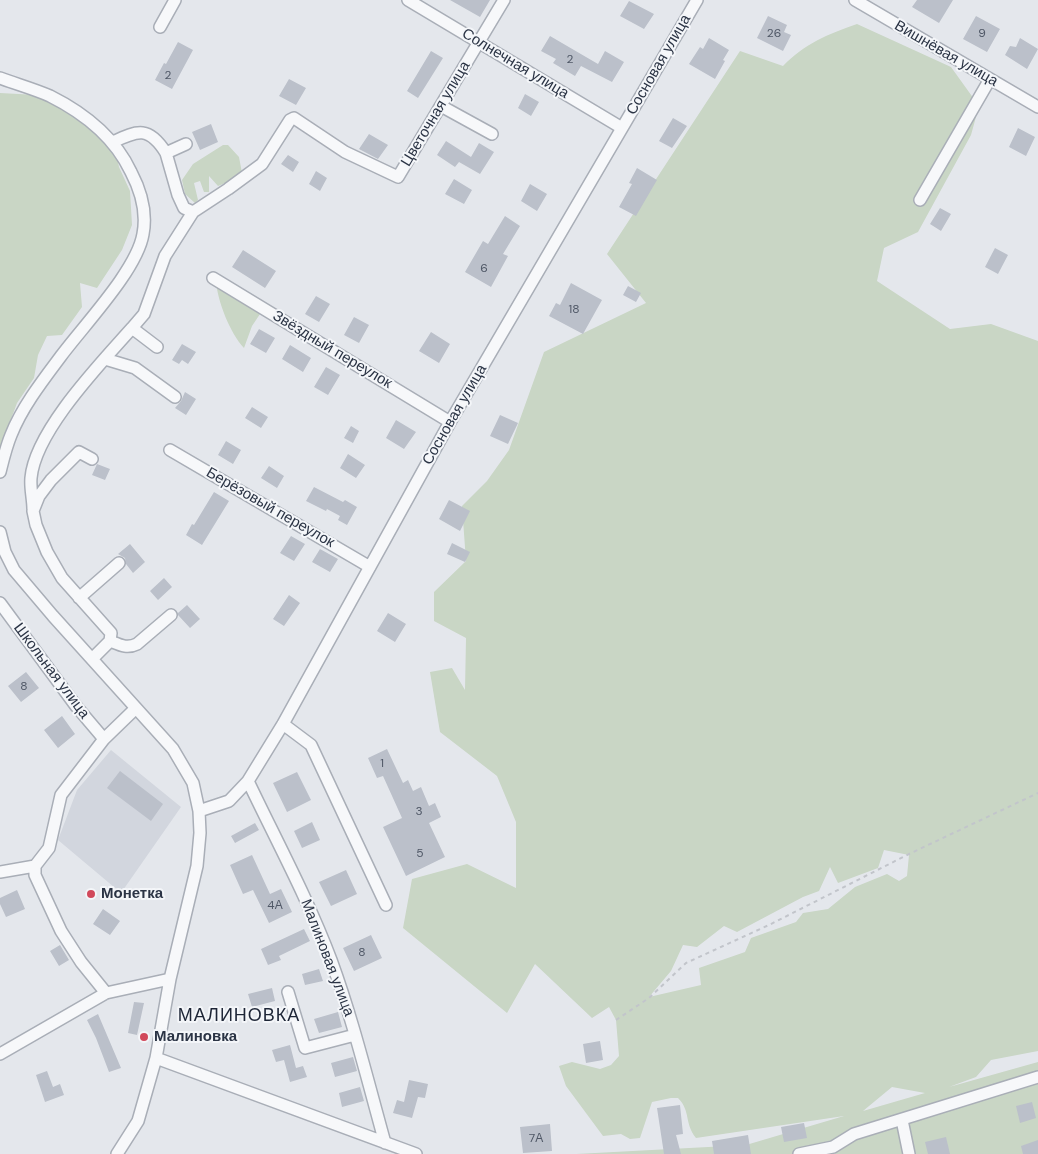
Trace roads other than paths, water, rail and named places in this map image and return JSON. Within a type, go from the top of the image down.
[{"type":"street","points":[[160,27],[175,0]]},
{"type":"street","name":"Солнечная улица","points":[[408,0],[622,128]]},
{"type":"street","name":"Цветочная улица","points":[[193,212],[262,164],[290,120],[294,118],[345,152],[398,177],[504,0]]},
{"type":"street","name":"Сосновая улица","points":[[199,810],[229,801],[248,781],[283,724],[450,422],[696,0]]},
{"type":"street","name":"Вишнёвая улица","points":[[854,0],[1038,107]]},
{"type":"street","points":[[0,78],[49,96],[79,113],[113,142],[127,163],[142,200],[144,215],[143,235],[131,264],[61,355],[22,411],[11,436],[0,472]]},
{"type":"street","points":[[920,200],[990,79]]},
{"type":"street","points":[[441,106],[492,134]]},
{"type":"street","points":[[92,659],[110,641],[111,633],[62,578],[47,552],[36,525],[33,511],[31,478],[43,439],[70,402],[144,314],[165,256],[193,212],[184,208],[178,195],[166,153],[156,138],[142,131],[132,133],[113,142]]},
{"type":"street","points":[[166,153],[186,144]]},
{"type":"street","name":"Звёздный переулок","points":[[213,278],[450,422]]},
{"type":"street","points":[[132,328],[157,347]]},
{"type":"street","points":[[105,359],[135,368],[176,397]]},
{"type":"street","name":"Берёзовый переулок","points":[[170,450],[370,567]]},
{"type":"street","points":[[33,511],[39,496],[64,466],[79,452],[92,459]]},
{"type":"street","points":[[0,532],[5,564],[14,570],[173,749],[193,784],[199,810],[200,833],[197,866],[170,979],[156,1058],[138,1121],[117,1154]]},
{"type":"street","points":[[79,598],[119,563]]},
{"type":"street","name":"Школьная улица","points":[[0,603],[76,706],[104,739]]},
{"type":"street","points":[[110,641],[124,647],[130,647],[137,644],[172,615]]},
{"type":"street","points":[[106,994],[81,962],[61,931],[35,875],[35,866],[49,848],[61,795],[104,739],[136,708]]},
{"type":"street","points":[[283,724],[311,745],[386,905]]},
{"type":"street","name":"Малиновая улица","points":[[248,781],[307,903],[331,961],[355,1035],[385,1143]]},
{"type":"street","points":[[0,872],[35,866]]},
{"type":"street","points":[[0,1054],[106,994],[170,979]]},
{"type":"street","points":[[288,992],[305,1048],[355,1035]]},
{"type":"street","points":[[156,1058],[416,1154]]},
{"type":"street","points":[[799,1154],[833,1147],[854,1134],[1038,1077]]},
{"type":"street","points":[[902,1120],[909,1154]]},
{"type":"place","name":"Монетка","points":[[91,894]]},
{"type":"place","name":"Малиновка","points":[[144,1037]]},
{"type":"district","name":"МАЛИНОВКА","points":[[239,1016]]}]
